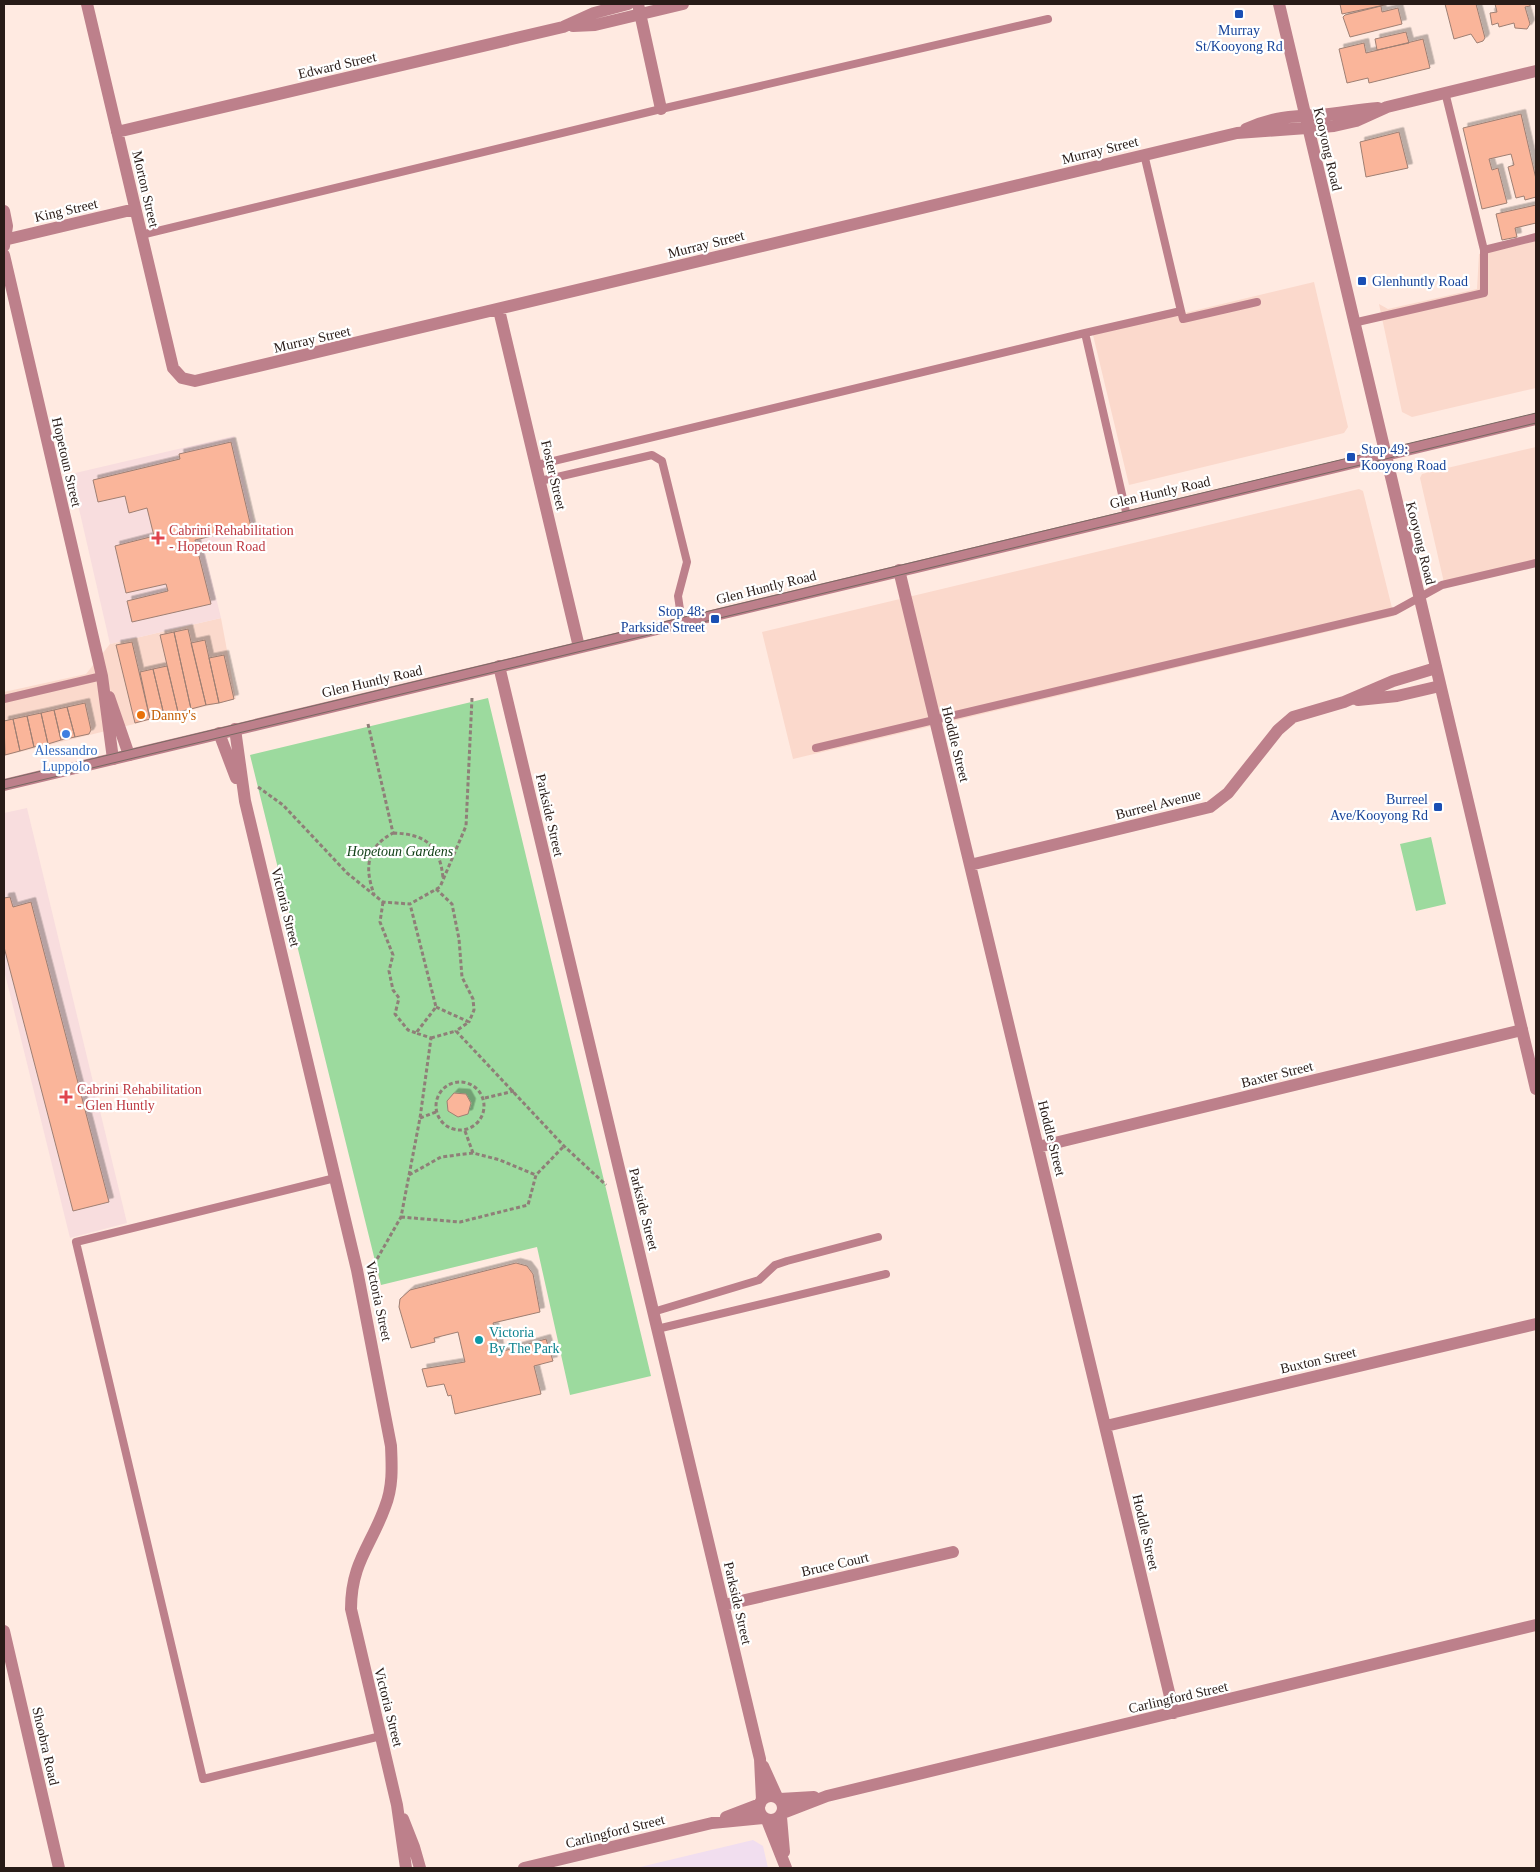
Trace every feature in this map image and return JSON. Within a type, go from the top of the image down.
[{"type":"street","name":"Morton Street","points":[[86,4],[173,368],[182,378]]},
{"type":"street","name":"Edward Street","points":[[117,132],[563,27],[594,14],[628,4]]},
{"type":"street","name":"Edward Street","points":[[563,27],[595,25],[639,10],[683,4]]},
{"type":"street","name":"Kooyong Road","points":[[1279,4],[1536,1090]]},
{"type":"street","points":[[639,10],[661,109]]},
{"type":"street","name":"Murray Street","points":[[182,378],[188,381],[206,380],[1237,133],[1265,120],[1286,116],[1306,121],[1387,107],[1536,71]]},
{"type":"street","name":"King Street","points":[[4,247],[135,209]]},
{"type":"street","name":"Hopetoun Street","points":[[4,211],[7,226],[4,247],[102,676],[113,759]]},
{"type":"street","name":"Foster Street","points":[[499,310],[579,647]]},
{"type":"street","name":"Glen Huntly Road","points":[[4,785],[1536,418]]},
{"type":"street","name":"Hoddle Street","points":[[899,570],[1174,1713]]},
{"type":"street","name":"Parkside Street","points":[[500,666],[760,1759],[778,1798]]},
{"type":"street","name":"Burreel Avenue","points":[[1344,702],[1393,681],[1436,668]]},
{"type":"street","name":"Hopetoun Street","points":[[102,676],[129,755]]},
{"type":"street","name":"Burreel Avenue","points":[[970,865],[1210,807],[1228,793],[1285,722],[1305,712],[1344,702],[1397,696],[1440,686]]},
{"type":"street","name":"Victoria Street","points":[[235,729],[245,801],[358,1270],[391,1446],[393,1468],[385,1508],[359,1558],[351,1592],[354,1627],[397,1805],[406,1868]]},
{"type":"street","name":"Victoria Street","points":[[219,733],[245,801]]},
{"type":"street","name":"Baxter Street","points":[[1038,1147],[1522,1030]]},
{"type":"street","name":"Buxton Street","points":[[1106,1426],[1536,1324]]},
{"type":"street","name":"Bruce Court","points":[[724,1605],[953,1552]]},
{"type":"street","name":"Carlingford Street","points":[[782,1815],[827,1796],[1536,1626]]},
{"type":"street","name":"Shoobra Road","points":[[4,1631],[59,1868]]},
{"type":"street","name":"Parkside Street","points":[[760,1759],[761,1802]]},
{"type":"street","points":[[769,1796],[778,1798],[784,1806],[782,1815],[785,1865],[765,1819],[759,1812],[761,1802],[769,1796]]},
{"type":"street","name":"Carlingford Street","points":[[778,1798],[827,1796]]},
{"type":"street","name":"Carlingford Street","points":[[712,1823],[761,1802]]},
{"type":"street","name":"Victoria Street","points":[[397,1805],[414,1847],[420,1868]]},
{"type":"street","points":[[765,1819],[774,1821],[782,1815]]},
{"type":"street","name":"Carlingford Street","points":[[524,1868],[712,1823],[765,1819]]},
{"type":"lane","points":[[141,235],[661,109],[1048,19]]},
{"type":"lane","points":[[1353,323],[1484,293],[1484,250],[1445,92]]},
{"type":"lane","points":[[1144,154],[1183,319],[1257,302]]},
{"type":"lane","points":[[1484,250],[1536,237]]},
{"type":"lane","points":[[537,465],[1181,311]]},
{"type":"lane","points":[[1085,333],[1127,516]]},
{"type":"lane","points":[[540,481],[652,455],[662,461],[687,562],[678,596],[682,623]]},
{"type":"lane","points":[[816,748],[1395,611],[1442,585],[1536,563]]},
{"type":"lane","points":[[4,699],[102,676]]},
{"type":"lane","points":[[336,1178],[76,1242],[204,1779],[381,1736]]},
{"type":"lane","points":[[653,1312],[759,1280],[775,1265],[878,1237]]},
{"type":"lane","points":[[657,1329],[886,1274]]},
{"type":"path","points":[[257,796],[255,786],[264,789],[282,805],[347,873],[383,902],[410,904],[440,888],[466,826],[472,698]]},
{"type":"path","points":[[368,724],[394,833]]},
{"type":"path","points":[[374,895],[369,882],[368,867],[372,851],[380,840],[394,833],[420,837],[432,845],[440,857],[443,880]]},
{"type":"path","points":[[383,902],[380,922],[393,955],[389,971],[392,990],[399,998],[395,1014],[408,1030],[431,1038],[456,1031],[469,1022],[474,1010],[474,999],[462,977],[452,904],[436,890]]},
{"type":"path","points":[[410,904],[436,1007]]},
{"type":"path","points":[[436,1007],[469,1022]]},
{"type":"path","points":[[416,1033],[436,1007]]},
{"type":"path","points":[[456,1031],[564,1146],[593,1175],[608,1186]]},
{"type":"path","points":[[370,1254],[372,1263],[377,1259],[401,1217],[420,1118],[431,1038]]},
{"type":"path","points":[[454,1081],[473,1083],[485,1098],[482,1119],[465,1131],[447,1127],[436,1112],[438,1093],[454,1081]]},
{"type":"path","points":[[485,1098],[514,1091]]},
{"type":"path","points":[[420,1118],[436,1112]]},
{"type":"path","points":[[465,1131],[473,1152]]},
{"type":"path","points":[[401,1217],[460,1222],[528,1205],[536,1175],[564,1146]]},
{"type":"path","points":[[409,1175],[441,1157],[473,1152],[500,1160],[536,1175]]},
{"type":"shaded area","points":[[1536,241],[1536,388],[1412,417],[1402,412],[1379,304],[1388,309],[1477,289],[1479,254]]},
{"type":"shaded area","points":[[1314,282],[1348,427],[1344,433],[1129,485],[1093,335]]},
{"type":"shaded area","name":"Cabrini Rehabilitation - Hopetoun Road","points":[[234,436],[256,532],[203,544],[221,618],[110,644],[71,474]]},
{"type":"shaded area","points":[[1536,447],[1536,566],[1445,587],[1420,478],[1422,474]]},
{"type":"shaded area","points":[[1359,489],[1363,491],[1394,616],[793,759],[762,632]]},
{"type":"shaded area","points":[[221,618],[236,699],[4,756],[4,692],[86,674],[110,644]]},
{"type":"shaded area","name":"Cabrini Rehabilitation - Glen Huntly","points":[[27,808],[127,1223],[70,1238],[4,970],[4,813]]},
{"type":"shaded area","points":[[753,1840],[763,1846],[768,1868],[636,1868]]},
{"type":"green space","name":"Hopetoun Gardens","points":[[488,698],[651,1376],[570,1395],[537,1247],[381,1285],[250,755]]},
{"type":"green space","points":[[1431,837],[1446,904],[1416,911],[1400,844]]},
{"type":"building","points":[[1340,4],[1389,4],[1342,14]]},
{"type":"building","points":[[1445,4],[1476,4],[1485,38],[1483,41],[1477,43],[1471,34],[1454,39]]},
{"type":"building","points":[[1495,4],[1530,4],[1530,6],[1525,7],[1530,24],[1527,29],[1515,28],[1514,23],[1499,27],[1498,23],[1492,25],[1490,13],[1497,12]]},
{"type":"building","points":[[1381,6],[1382,12],[1398,8],[1402,24],[1350,37],[1343,17],[1345,15]]},
{"type":"building","points":[[1406,32],[1409,43],[1377,50],[1375,39]]},
{"type":"building","points":[[1423,39],[1430,68],[1369,83],[1368,78],[1347,83],[1339,49],[1364,43],[1366,53]]},
{"type":"building","points":[[1521,114],[1536,179],[1536,197],[1525,200],[1524,196],[1516,198],[1508,167],[1514,165],[1511,154],[1489,159],[1492,170],[1498,168],[1507,203],[1482,209],[1463,128]]},
{"type":"building","points":[[1399,132],[1408,168],[1366,177],[1360,142]]},
{"type":"building","points":[[1536,205],[1536,223],[1515,228],[1517,237],[1502,240],[1496,214]]},
{"type":"building","name":"Cabrini Rehabilitation - Hopetoun Road","points":[[231,442],[251,527],[195,540],[211,604],[132,622],[127,601],[168,591],[166,584],[126,593],[115,546],[154,536],[147,508],[129,513],[125,496],[98,502],[93,480],[180,459],[179,454]]},
{"type":"building","points":[[188,629],[206,705],[191,709],[174,632]]},
{"type":"building","points":[[174,632],[191,709],[178,712],[160,635]]},
{"type":"building","points":[[205,640],[219,703],[206,705],[191,643]]},
{"type":"building","points":[[132,642],[150,719],[135,723],[116,645]]},
{"type":"building","points":[[224,655],[234,699],[219,703],[209,658]]},
{"type":"building","points":[[167,666],[178,712],[164,715],[153,669]]},
{"type":"building","points":[[153,669],[164,715],[150,719],[140,672]]},
{"type":"building","points":[[85,703],[91,730],[89,734],[75,737],[67,707]]},
{"type":"building","points":[[67,707],[75,737],[61,740],[54,710]]},
{"type":"building","points":[[54,710],[61,740],[48,744],[41,713]]},
{"type":"building","points":[[41,713],[48,744],[34,747],[27,716]]},
{"type":"building","points":[[27,716],[34,747],[20,751],[13,719]]},
{"type":"building","points":[[13,719],[20,751],[5,755],[4,721]]},
{"type":"building","points":[[10,897],[13,907],[31,902],[109,1202],[73,1211],[4,947],[4,898]]},
{"type":"building","points":[[454,1093],[466,1094],[471,1103],[468,1114],[458,1117],[448,1111],[447,1101]]},
{"type":"building","name":"Victoria By The Park","points":[[516,1263],[527,1266],[533,1274],[540,1312],[493,1323],[500,1352],[546,1339],[553,1361],[534,1366],[541,1394],[455,1414],[451,1395],[448,1396],[444,1384],[427,1387],[422,1369],[465,1362],[458,1332],[434,1338],[435,1342],[411,1348],[399,1307],[400,1299],[410,1290]]},
{"type":"tram line","points":[[4,780],[1536,413]]},
{"type":"tram line","points":[[4,789],[1536,423]]},
{"type":"place","name":"Murray St/Kooyong Rd","points":[[1239,14]]},
{"type":"place","name":"Glenhuntly Road","points":[[1362,281]]},
{"type":"place","name":"Stop 49: Kooyong Road","points":[[1351,457]]},
{"type":"place","name":"Cabrini Rehabilitation - Hopetoun Road","points":[[158,538]]},
{"type":"place","name":"Stop 48: Parkside Street","points":[[715,619]]},
{"type":"place","name":"Danny's","points":[[141,715]]},
{"type":"place","name":"Alessandro Luppolo","points":[[66,734]]},
{"type":"place","name":"Burreel Ave/Kooyong Rd","points":[[1438,807]]},
{"type":"place","name":"Cabrini Rehabilitation - Glen Huntly","points":[[66,1097]]},
{"type":"place","name":"Victoria By The Park","points":[[479,1340]]}]
